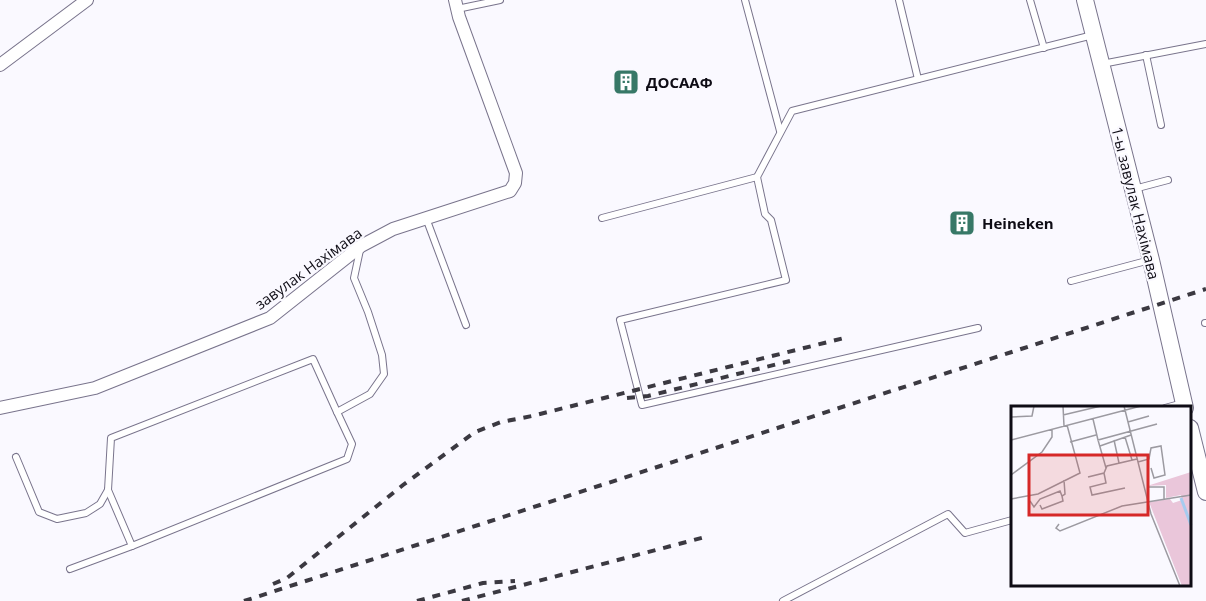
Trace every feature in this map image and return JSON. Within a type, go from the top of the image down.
[{"type":"street","points":[[0,65],[87,0]]},
{"type":"street","name":"1-ы завулак Нахімава","points":[[1084,0],[1151,260],[1184,405]]},
{"type":"street","name":"завулак Нахімава","points":[[0,408],[95,388],[270,318],[361,246],[393,229],[510,191],[515,183],[516,173],[456,5]]},
{"type":"street","points":[[1191,434],[1198,472],[1206,492]]},
{"type":"lane","points":[[456,5],[500,0]]},
{"type":"lane","points":[[745,0],[780,131]]},
{"type":"lane","points":[[899,0],[918,79]]},
{"type":"lane","points":[[1030,0],[1044,48]]},
{"type":"lane","points":[[978,328],[642,405],[620,320],[786,280],[771,220],[765,214],[757,177],[792,111],[1094,35]]},
{"type":"lane","points":[[1101,64],[1206,44]]},
{"type":"lane","points":[[1146,55],[1161,125]]},
{"type":"lane","points":[[602,218],[757,177]]},
{"type":"lane","points":[[1133,189],[1168,180]]},
{"type":"lane","points":[[426,218],[466,325]]},
{"type":"lane","points":[[337,412],[370,394],[384,374],[382,355],[354,278],[361,246]]},
{"type":"lane","points":[[1071,281],[1151,260]]},
{"type":"lane","points":[[16,457],[39,513],[57,519],[86,513],[100,504],[108,490],[111,438],[313,359],[352,444],[348,459],[70,569]]},
{"type":"lane","points":[[108,490],[132,546]]},
{"type":"lane","points":[[783,601],[948,514],[966,533],[1011,520]]},
{"type":"railway","points":[[244,601],[1206,289]]},
{"type":"railway","points":[[273,584],[287,578],[403,485],[475,432],[501,422],[848,337]]},
{"type":"railway","points":[[627,398],[648,396],[790,361]]},
{"type":"railway","points":[[462,601],[709,536]]},
{"type":"railway","points":[[417,601],[483,583],[515,581]]},
{"type":"place","name":"ДОСААФ","points":[[626,82]]},
{"type":"place","name":"Heineken","points":[[962,223]]}]
